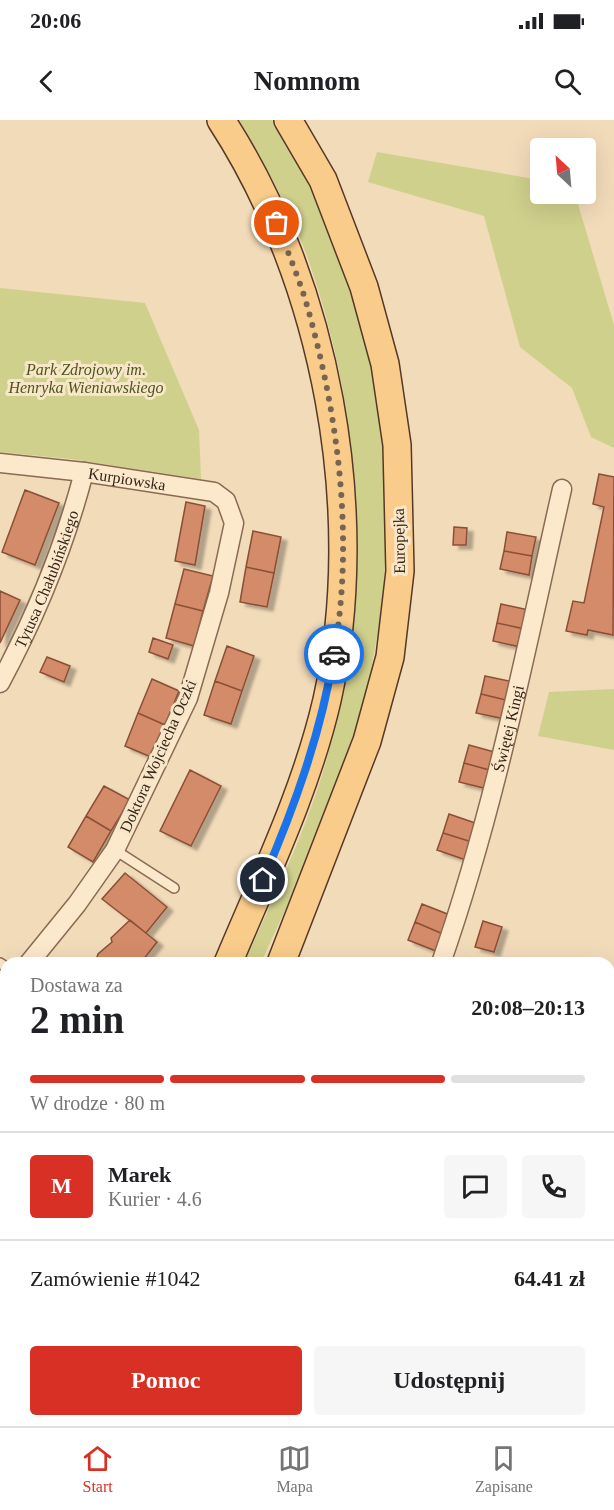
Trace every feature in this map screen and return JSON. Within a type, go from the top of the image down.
[{"type":"main road","points":[[221,120],[250,169],[277,223],[308,308],[334,427],[345,534],[338,632],[327,700],[298,797],[231,957]]},
{"type":"main road","name":"Europejka","points":[[283,957],[367,741],[390,657],[400,571],[397,446],[385,364],[364,287],[322,180],[288,120]]},
{"type":"street","name":"Kurpiowska","points":[[0,463],[84,472],[214,492],[226,501],[234,523]]},
{"type":"street","name":"Tytusa Chałubińskiego","points":[[0,683],[44,591],[70,526],[84,472]]},
{"type":"street","name":"Świętej Kingi","points":[[443,957],[467,890],[506,735],[562,489]]},
{"type":"street","name":"Doktora Wojciecha Oczki","points":[[34,957],[77,904],[115,850],[188,698],[219,593],[234,523]]},
{"type":"lane","points":[[115,850],[174,888]]},
{"type":"green space","points":[[239,120],[272,120],[313,195],[346,274],[369,355],[382,438],[386,522],[381,606],[367,689],[343,772],[315,844],[264,957],[247,957],[289,864],[326,762],[341,700],[351,637],[356,574],[356,510],[351,447],[342,385],[328,323],[309,262],[295,225]]},
{"type":"green space","points":[[377,152],[530,178],[530,204],[578,204],[614,325],[614,448],[591,437],[572,388],[520,347],[484,216],[368,182]]},
{"type":"green space","name":"Park Zdrojowy im. Henryka Wieniawskiego","points":[[0,288],[145,303],[199,430],[201,479],[71,459],[0,452]]},
{"type":"green space","points":[[614,689],[614,750],[538,736],[549,692]]},
{"type":"building","points":[[599,474],[614,477],[613,635],[588,630],[587,635],[566,631],[573,601],[584,603],[604,507],[593,504]]},
{"type":"building","points":[[25,490],[59,503],[35,565],[2,552]]},
{"type":"building","points":[[186,502],[205,506],[195,565],[175,561]]},
{"type":"building","points":[[454,527],[467,528],[466,545],[453,545]]},
{"type":"building","points":[[253,531],[281,537],[274,573],[246,567]]},
{"type":"building","points":[[507,532],[536,537],[532,556],[504,551]]},
{"type":"building","points":[[504,551],[532,556],[529,575],[500,569]]},
{"type":"building","points":[[246,567],[274,573],[267,607],[240,602]]},
{"type":"building","points":[[184,569],[213,576],[203,611],[175,604]]},
{"type":"building","points":[[0,591],[20,600],[0,643]]},
{"type":"building","points":[[175,604],[203,611],[194,646],[166,638]]},
{"type":"building","points":[[501,604],[529,610],[525,629],[497,623]]},
{"type":"building","points":[[497,623],[525,629],[521,647],[493,641]]},
{"type":"building","points":[[153,638],[173,645],[168,659],[149,652]]},
{"type":"building","points":[[227,646],[254,656],[242,691],[215,681]]},
{"type":"building","points":[[47,657],[70,666],[64,682],[40,672]]},
{"type":"building","points":[[485,676],[514,682],[510,701],[481,694]]},
{"type":"building","points":[[152,679],[179,691],[165,725],[138,713]]},
{"type":"building","points":[[215,681],[242,691],[231,724],[204,715]]},
{"type":"building","points":[[481,694],[510,701],[505,719],[476,713]]},
{"type":"building","points":[[138,713],[165,725],[151,757],[125,746]]},
{"type":"building","points":[[469,745],[498,753],[493,771],[464,763]]},
{"type":"building","points":[[464,763],[493,771],[488,789],[459,782]]},
{"type":"building","points":[[190,770],[221,786],[191,846],[160,831]]},
{"type":"building","points":[[104,786],[130,800],[111,831],[86,816]]},
{"type":"building","points":[[449,814],[478,824],[472,842],[443,833]]},
{"type":"building","points":[[86,816],[111,831],[93,862],[68,847]]},
{"type":"building","points":[[443,833],[472,842],[466,860],[437,850]]},
{"type":"building","points":[[125,873],[167,907],[146,933],[102,899]]},
{"type":"building","points":[[422,904],[450,915],[443,934],[415,922]]},
{"type":"building","points":[[130,920],[157,942],[146,957],[97,957],[112,942],[111,938]]},
{"type":"building","points":[[483,921],[502,927],[494,952],[475,947]]},
{"type":"building","points":[[415,922],[443,934],[436,951],[408,940]]},
{"type":"way so far","points":[[277,223],[308,308],[334,427],[345,534],[338,632],[334,654]]},
{"type":"route","points":[[263,880],[298,797],[327,700],[334,654]]}]
